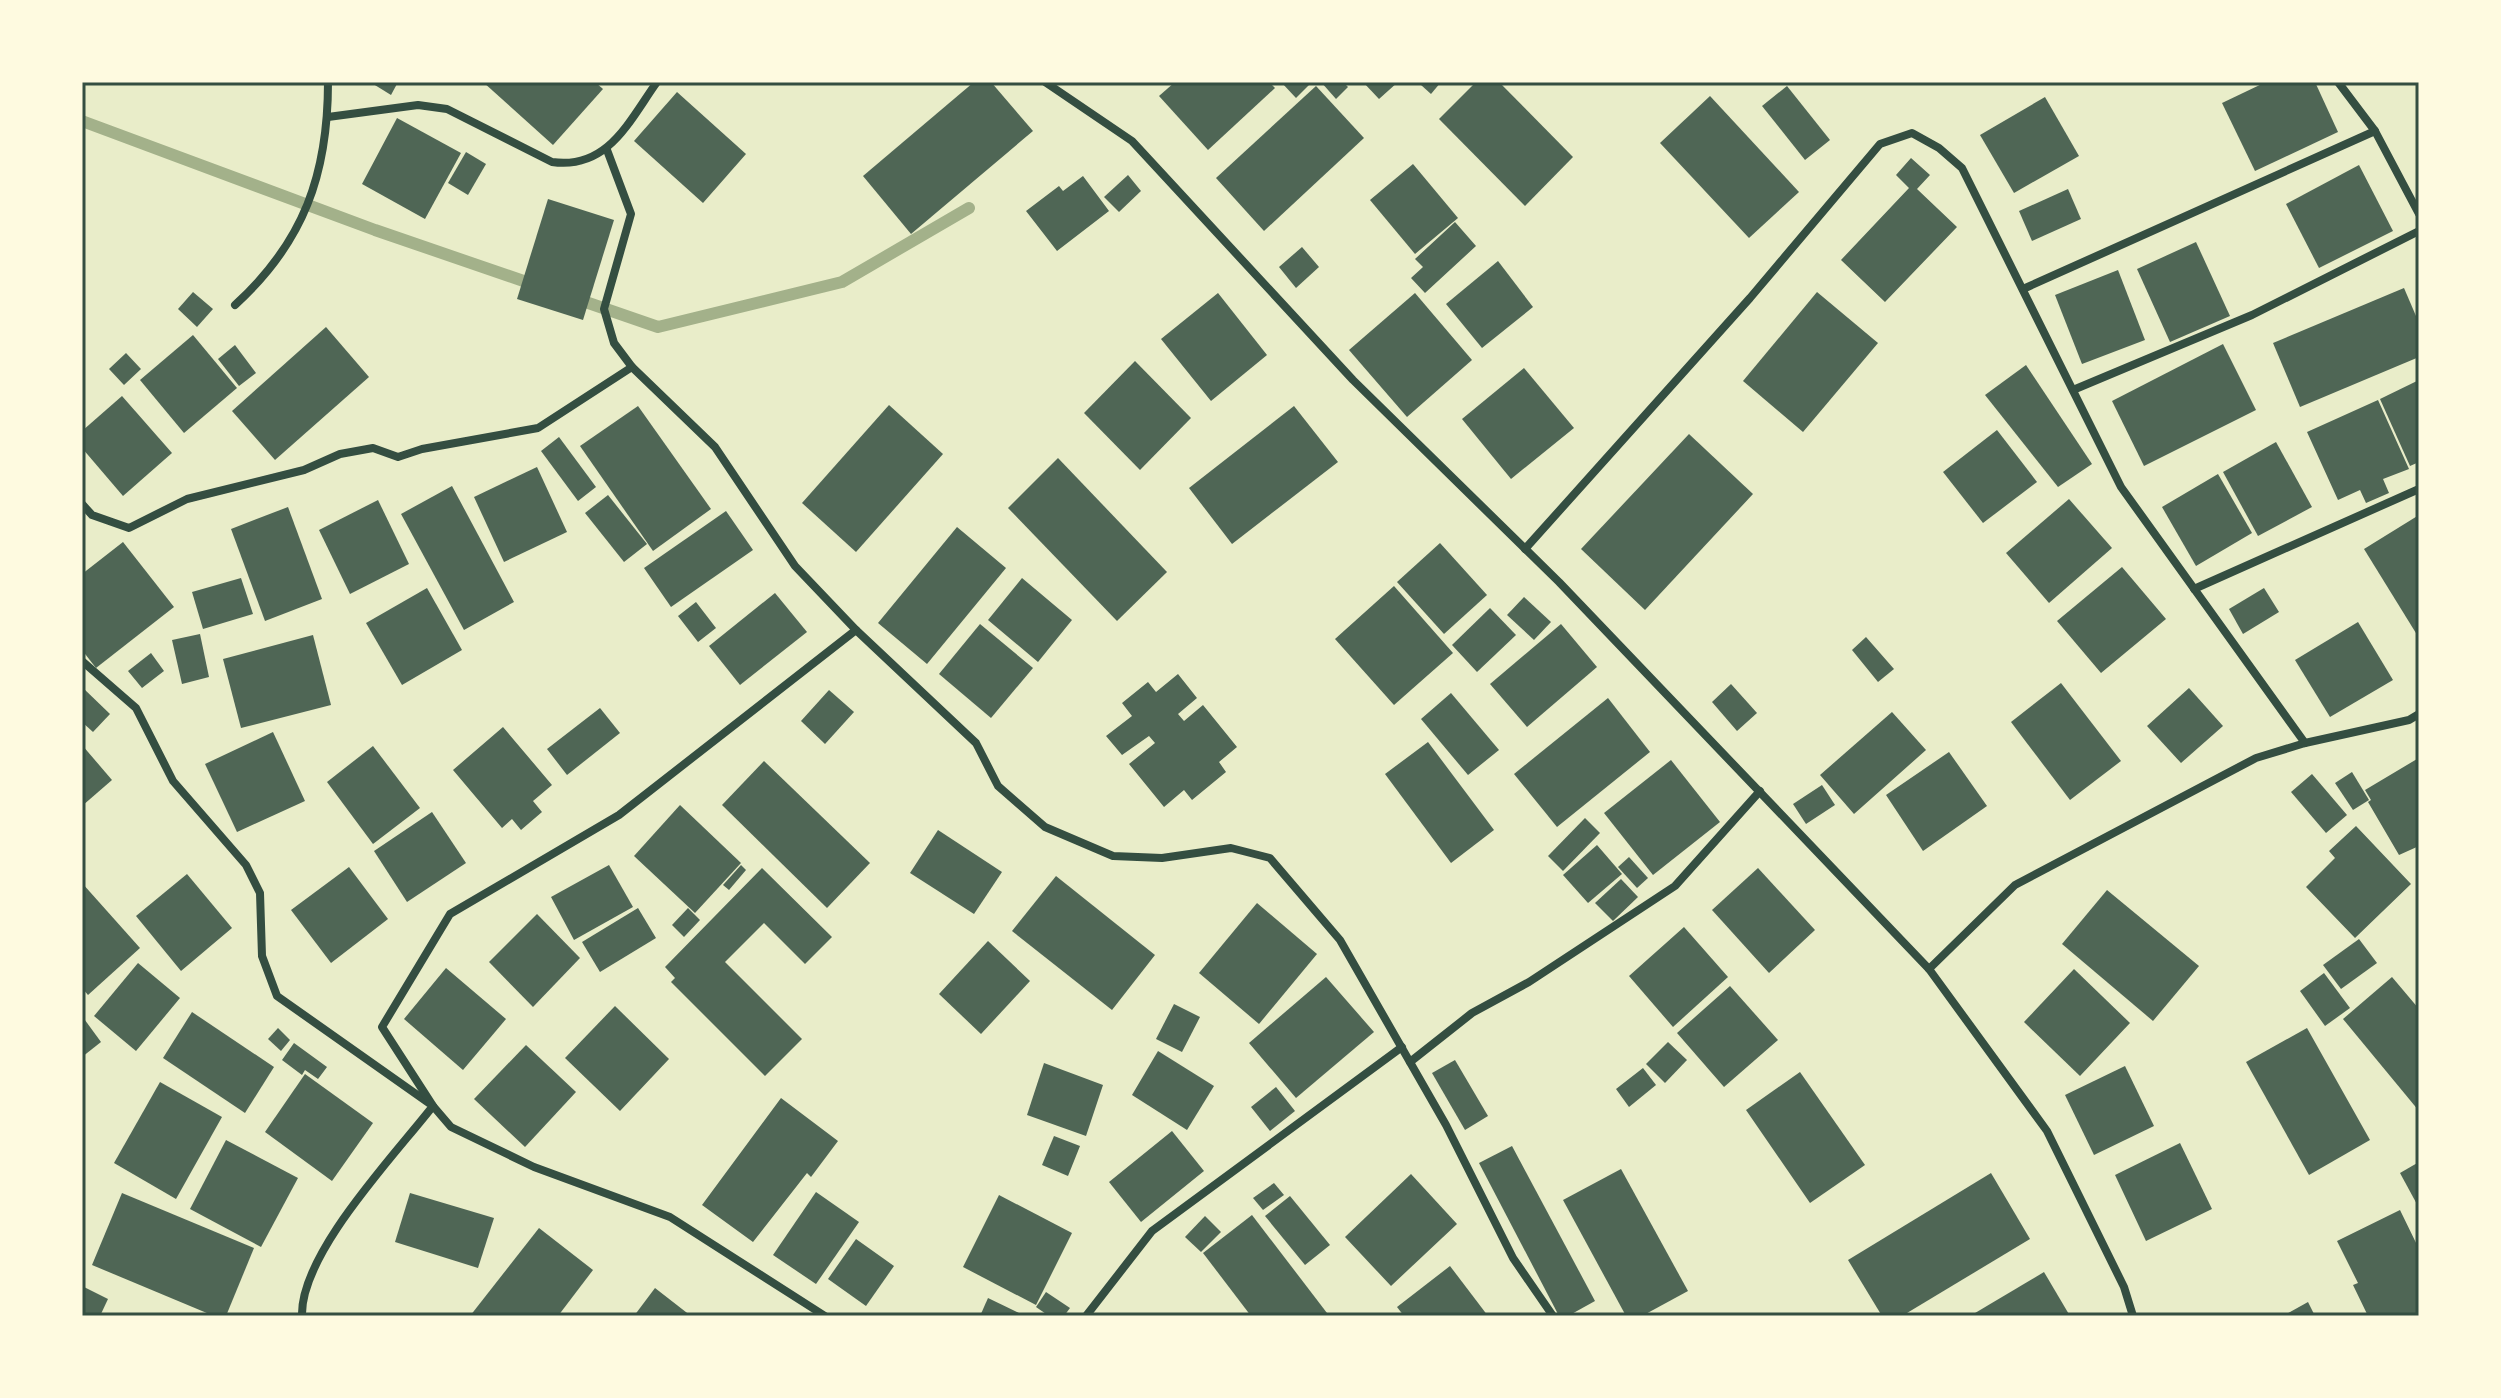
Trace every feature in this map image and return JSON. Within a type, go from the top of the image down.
[{"type":"street","points":[[235,305],[266,277],[297,233],[317,176],[328,117],[328,82]]},
{"type":"street","points":[[328,117],[418,105],[447,109],[552,162],[572,165],[607,150],[657,82]]},
{"type":"street","points":[[1045,82],[1132,141],[1353,380],[1525,549],[1929,969],[2047,1131],[2124,1287],[2133,1316]]},
{"type":"street","points":[[2338,82],[2375,131],[2419,214]]},
{"type":"street","points":[[2023,289],[2375,131]]},
{"type":"street","points":[[1525,549],[1750,298],[1880,144],[1912,133],[1939,148],[1962,168],[2121,487],[2305,743]]},
{"type":"street","points":[[607,150],[631,214],[604,309],[614,343],[632,367],[715,447],[795,566],[856,630],[976,743],[998,786],[1045,827],[1113,856],[1162,858],[1231,848],[1270,858],[1340,940],[1402,1047],[1513,1258],[1553,1316]]},
{"type":"street","points":[[2073,390],[2252,315],[2419,231]]},
{"type":"street","points":[[82,504],[92,515],[129,528],[187,499],[304,470],[340,454],[373,448],[398,457],[422,449],[538,428],[632,367]]},
{"type":"street","points":[[2194,589],[2419,489]]},
{"type":"street","points":[[825,1316],[670,1217],[534,1167],[451,1127],[433,1106],[382,1027],[450,914],[619,815],[856,630]]},
{"type":"street","points":[[82,661],[136,708],[173,781],[246,865],[260,893],[262,956],[277,996],[433,1106]]},
{"type":"street","points":[[1929,969],[2015,885],[2256,758],[2305,743],[2409,720],[2419,714]]},
{"type":"street","points":[[1410,1062],[1472,1013],[1529,982],[1675,886],[1760,791]]},
{"type":"street","points":[[1086,1316],[1152,1231],[1402,1047]]},
{"type":"street","points":[[302,1316],[301,1297],[323,1246],[433,1106]]},
{"type":"building","points":[[370,82],[398,82],[391,95]]},
{"type":"building","points":[[483,82],[595,82],[603,89],[553,145]]},
{"type":"building","points":[[974,82],[991,82],[1033,131],[911,234],[863,176]]},
{"type":"building","points":[[1175,82],[1269,82],[1275,88],[1208,150],[1159,96]]},
{"type":"building","points":[[1281,82],[1312,82],[1296,98]]},
{"type":"building","points":[[1321,82],[1343,82],[1348,87],[1336,99]]},
{"type":"building","points":[[1363,82],[1398,82],[1379,99]]},
{"type":"building","points":[[1424,82],[1441,82],[1431,94],[1421,85]]},
{"type":"building","points":[[1476,82],[1499,82],[1573,157],[1525,206],[1439,119]]},
{"type":"building","points":[[2266,82],[2315,82],[2338,132],[2255,171],[2222,103]]},
{"type":"building","points":[[1316,86],[1364,138],[1264,231],[1216,178]]},
{"type":"building","points":[[1787,86],[1830,140],[1805,160],[1762,106]]},
{"type":"building","points":[[677,92],[746,154],[703,203],[634,141]]},
{"type":"building","points":[[1710,96],[1799,192],[1749,238],[1660,143]]},
{"type":"building","points":[[2045,97],[2079,156],[2014,193],[1980,135]]},
{"type":"building","points":[[397,118],[461,153],[425,219],[362,184]]},
{"type":"building","points":[[466,152],[486,164],[468,195],[448,183]]},
{"type":"building","points":[[1911,158],[1930,175],[1917,189],[1957,227],[1885,302],[1841,260],[1909,188],[1896,175]]},
{"type":"building","points":[[1413,164],[1458,218],[1415,254],[1370,200]]},
{"type":"building","points":[[2359,165],[2393,231],[2319,268],[2286,204]]},
{"type":"building","points":[[1128,175],[1141,191],[1119,212],[1104,197]]},
{"type":"building","points":[[1083,176],[1109,211],[1057,251],[1026,211],[1059,186],[1063,191]]},
{"type":"building","points":[[2068,189],[2081,219],[2032,241],[2019,211]]},
{"type":"building","points":[[548,199],[614,220],[583,320],[517,299]]},
{"type":"building","points":[[1455,222],[1476,246],[1425,293],[1411,278],[1423,267],[1415,259]]},
{"type":"building","points":[[2196,242],[2230,316],[2170,342],[2137,269]]},
{"type":"building","points":[[1302,247],[1319,267],[1296,288],[1279,267]]},
{"type":"building","points":[[1498,261],[1533,307],[1482,348],[1446,304]]},
{"type":"building","points":[[2118,270],[2145,340],[2082,364],[2055,295]]},
{"type":"building","points":[[2404,288],[2419,323],[2419,357],[2300,407],[2273,343]]},
{"type":"building","points":[[193,292],[213,309],[197,327],[178,309]]},
{"type":"building","points":[[1817,292],[1878,343],[1803,432],[1743,381]]},
{"type":"building","points":[[1218,293],[1267,355],[1211,401],[1161,339]]},
{"type":"building","points":[[1415,293],[1472,360],[1407,417],[1349,350]]},
{"type":"building","points":[[326,327],[369,377],[275,460],[232,411]]},
{"type":"building","points":[[193,335],[237,388],[184,433],[140,380]]},
{"type":"building","points":[[2223,344],[2256,410],[2144,466],[2112,401]]},
{"type":"building","points":[[235,345],[256,373],[239,386],[218,359]]},
{"type":"building","points":[[126,353],[141,369],[124,385],[109,369]]},
{"type":"building","points":[[1135,361],[1191,418],[1140,470],[1084,413]]},
{"type":"building","points":[[2026,365],[2092,464],[2058,487],[1985,395]]},
{"type":"building","points":[[1524,368],[1574,428],[1511,479],[1462,419]]},
{"type":"building","points":[[2419,380],[2419,462],[2410,466],[2380,399]]},
{"type":"building","points":[[122,396],[172,453],[123,496],[82,448],[82,431]]},
{"type":"building","points":[[2378,400],[2409,469],[2383,479],[2389,493],[2366,503],[2360,490],[2338,500],[2307,432]]},
{"type":"building","points":[[889,405],[943,454],[856,552],[802,503]]},
{"type":"building","points":[[638,406],[711,509],[653,551],[580,446]]},
{"type":"building","points":[[1294,406],[1338,462],[1232,544],[1189,488]]},
{"type":"building","points":[[1997,430],[2037,482],[1983,523],[1943,472]]},
{"type":"building","points":[[1689,434],[1753,494],[1645,610],[1581,549]]},
{"type":"building","points":[[559,437],[596,487],[578,501],[541,451]]},
{"type":"building","points":[[2276,442],[2312,507],[2258,536],[2223,472]]},
{"type":"building","points":[[1058,458],[1167,572],[1117,621],[1008,508]]},
{"type":"building","points":[[537,467],[567,532],[504,562],[474,497]]},
{"type":"building","points":[[2218,474],[2252,533],[2196,566],[2162,507]]},
{"type":"building","points":[[452,486],[514,602],[464,630],[401,514]]},
{"type":"building","points":[[608,495],[647,544],[624,562],[585,513]]},
{"type":"building","points":[[2069,499],[2112,548],[2049,603],[2006,553]]},
{"type":"building","points":[[378,500],[409,564],[350,594],[319,530]]},
{"type":"building","points":[[288,507],[322,599],[265,621],[231,529]]},
{"type":"building","points":[[726,511],[753,550],[671,607],[644,568]]},
{"type":"building","points":[[2419,515],[2419,638],[2364,549]]},
{"type":"building","points":[[957,527],[1006,568],[927,664],[878,623]]},
{"type":"building","points":[[123,542],[174,607],[96,668],[82,650],[82,574]]},
{"type":"building","points":[[1440,543],[1487,595],[1444,634],[1397,582]]},
{"type":"building","points":[[2122,567],[2166,619],[2101,673],[2057,621]]},
{"type":"building","points":[[241,578],[253,614],[203,629],[192,592]]},
{"type":"building","points":[[1022,578],[1072,620],[1038,662],[988,620]]},
{"type":"building","points":[[1394,586],[1453,653],[1394,705],[1335,639]]},
{"type":"building","points":[[427,588],[462,650],[402,685],[366,623]]},
{"type":"building","points":[[2264,588],[2279,612],[2243,634],[2229,609]]},
{"type":"building","points":[[775,593],[807,632],[740,685],[709,646]]},
{"type":"building","points":[[1524,597],[1551,622],[1534,640],[1507,615]]},
{"type":"building","points":[[696,602],[716,628],[698,642],[678,616]]},
{"type":"building","points":[[1490,608],[1516,635],[1477,672],[1452,645]]},
{"type":"building","points":[[2358,622],[2393,680],[2330,717],[2295,660]]},
{"type":"building","points":[[980,624],[1033,668],[991,718],[939,674]]},
{"type":"building","points":[[1561,624],[1597,667],[1527,727],[1490,684]]},
{"type":"building","points":[[200,634],[209,677],[182,684],[172,640]]},
{"type":"building","points":[[313,635],[331,705],[241,728],[223,659]]},
{"type":"building","points":[[1866,637],[1894,669],[1878,682],[1852,650]]},
{"type":"building","points":[[151,653],[164,671],[142,688],[128,671]]},
{"type":"building","points":[[1178,674],[1197,698],[1178,714],[1184,721],[1203,705],[1237,747],[1219,762],[1226,772],[1192,800],[1184,790],[1164,807],[1129,764],[1155,743],[1149,736],[1122,755],[1106,736],[1132,716],[1122,703],[1148,682],[1156,692]]},
{"type":"building","points":[[2061,683],[2121,761],[2070,800],[2011,722]]},
{"type":"building","points":[[1731,684],[1757,713],[1737,731],[1712,702]]},
{"type":"building","points":[[82,687],[110,714],[93,732],[82,722]]},
{"type":"building","points":[[2189,688],[2223,726],[2181,763],[2147,726]]},
{"type":"building","points":[[829,690],[854,712],[825,744],[801,721]]},
{"type":"building","points":[[1451,693],[1499,750],[1468,775],[1421,719]]},
{"type":"building","points":[[1608,698],[1650,752],[1557,827],[1514,774]]},
{"type":"building","points":[[600,708],[620,733],[567,775],[547,749]]},
{"type":"building","points":[[1892,712],[1926,750],[1854,814],[1820,775]]},
{"type":"building","points":[[503,727],[552,785],[533,801],[542,812],[521,830],[512,819],[502,828],[453,770]]},
{"type":"building","points":[[273,732],[305,801],[237,832],[205,764]]},
{"type":"building","points":[[1428,742],[1494,830],[1451,863],[1385,774]]},
{"type":"building","points":[[82,745],[112,780],[82,806]]},
{"type":"building","points":[[373,746],[420,808],[373,844],[327,782]]},
{"type":"building","points":[[1949,752],[1987,806],[1923,851],[1886,795]]},
{"type":"building","points":[[2417,759],[2419,846],[2399,855],[2368,802],[2371,800],[2365,790]]},
{"type":"building","points":[[1671,760],[1720,822],[1653,875],[1604,813]]},
{"type":"building","points":[[764,761],[870,863],[827,908],[722,805]]},
{"type":"building","points":[[2352,772],[2369,800],[2353,810],[2335,783]]},
{"type":"building","points":[[2312,774],[2347,815],[2326,833],[2291,792]]},
{"type":"building","points":[[1822,785],[1835,805],[1806,824],[1793,804]]},
{"type":"building","points":[[680,805],[741,863],[695,913],[634,856]]},
{"type":"building","points":[[432,812],[466,863],[407,902],[374,851]]},
{"type":"building","points":[[1585,818],[1600,833],[1563,871],[1548,856]]},
{"type":"building","points":[[2356,826],[2411,884],[2355,938],[2306,887],[2335,858],[2329,851]]},
{"type":"building","points":[[938,830],[1002,872],[974,914],[910,873]]},
{"type":"building","points":[[1597,845],[1622,874],[1588,903],[1563,875]]},
{"type":"building","points":[[1629,857],[1648,878],[1637,888],[1618,867]]},
{"type":"building","points":[[609,865],[633,907],[574,940],[551,897]]},
{"type":"building","points":[[741,865],[746,870],[729,890],[723,885]]},
{"type":"building","points":[[349,867],[388,919],[331,963],[291,910]]},
{"type":"building","points":[[762,868],[832,937],[805,964],[764,923],[725,962],[802,1039],[765,1076],[671,982],[675,978],[665,967]]},
{"type":"building","points":[[1758,868],[1815,930],[1769,973],[1712,910]]},
{"type":"building","points":[[187,874],[232,928],[181,971],[136,916]]},
{"type":"building","points":[[1056,876],[1155,955],[1112,1010],[1012,931]]},
{"type":"building","points":[[1621,879],[1638,897],[1613,921],[1595,903]]},
{"type":"building","points":[[82,883],[140,948],[88,995],[82,988]]},
{"type":"building","points":[[2107,890],[2199,966],[2153,1021],[2062,944]]},
{"type":"building","points":[[1257,903],[1317,954],[1259,1024],[1199,973]]},
{"type":"building","points":[[638,908],[656,938],[600,972],[582,942]]},
{"type":"building","points":[[688,908],[700,920],[684,937],[672,925]]},
{"type":"building","points":[[537,914],[580,958],[533,1007],[489,962]]},
{"type":"building","points":[[1684,927],[1728,977],[1673,1027],[1629,976]]},
{"type":"building","points":[[2359,939],[2377,963],[2341,989],[2323,965]]},
{"type":"building","points":[[988,941],[1030,981],[981,1034],[939,994]]},
{"type":"building","points":[[138,963],[180,998],[136,1051],[94,1016]]},
{"type":"building","points":[[446,968],[506,1019],[463,1070],[404,1019]]},
{"type":"building","points":[[2074,969],[2130,1023],[2080,1076],[2024,1022]]},
{"type":"building","points":[[2324,973],[2350,1008],[2325,1026],[2300,991]]},
{"type":"building","points":[[1326,977],[1374,1032],[1296,1098],[1249,1043]]},
{"type":"building","points":[[2392,977],[2419,1009],[2419,1111],[2343,1019]]},
{"type":"building","points":[[1730,986],[1778,1040],[1724,1087],[1677,1033]]},
{"type":"building","points":[[1174,1004],[1200,1017],[1182,1052],[1156,1039]]},
{"type":"building","points":[[615,1006],[669,1059],[620,1111],[565,1058]]},
{"type":"building","points":[[192,1012],[274,1067],[245,1113],[163,1058]]},
{"type":"building","points":[[82,1016],[101,1042],[82,1057]]},
{"type":"building","points":[[278,1028],[290,1040],[281,1051],[268,1039]]},
{"type":"building","points":[[2307,1028],[2370,1140],[2309,1175],[2246,1062]]},
{"type":"building","points":[[1668,1042],[1687,1060],[1665,1083],[1646,1064]]},
{"type":"building","points":[[294,1043],[327,1067],[318,1079],[305,1070],[302,1075],[282,1060]]},
{"type":"building","points":[[526,1045],[576,1092],[525,1147],[474,1099]]},
{"type":"building","points":[[1158,1051],[1214,1086],[1187,1130],[1132,1095]]},
{"type":"building","points":[[1455,1060],[1488,1116],[1465,1130],[1432,1073]]},
{"type":"building","points":[[1044,1063],[1103,1085],[1086,1136],[1027,1115]]},
{"type":"building","points":[[2125,1066],[2154,1126],[2094,1155],[2065,1095]]},
{"type":"building","points":[[1643,1068],[1656,1085],[1629,1107],[1616,1089]]},
{"type":"building","points":[[1800,1072],[1865,1165],[1810,1203],[1746,1110]]},
{"type":"building","points":[[305,1074],[373,1123],[332,1181],[265,1132]]},
{"type":"building","points":[[160,1082],[222,1117],[176,1199],[114,1163]]},
{"type":"building","points":[[1276,1087],[1295,1111],[1270,1131],[1251,1107]]},
{"type":"building","points":[[781,1098],[838,1141],[811,1177],[807,1173],[753,1242],[702,1205]]},
{"type":"building","points":[[1172,1131],[1204,1171],[1141,1222],[1109,1182]]},
{"type":"building","points":[[1054,1136],[1080,1146],[1068,1176],[1042,1165]]},
{"type":"building","points":[[226,1140],[298,1178],[261,1247],[190,1209]]},
{"type":"building","points":[[2180,1143],[2212,1209],[2146,1241],[2115,1175]]},
{"type":"building","points":[[1512,1146],[1595,1301],[1568,1316],[1559,1316],[1479,1163]]},
{"type":"building","points":[[2419,1162],[2419,1208],[2400,1173]]},
{"type":"building","points":[[1621,1169],[1688,1291],[1642,1316],[1626,1316],[1563,1200]]},
{"type":"building","points":[[1991,1173],[2030,1239],[1902,1316],[1882,1316],[1848,1260]]},
{"type":"building","points":[[1411,1174],[1457,1224],[1391,1286],[1345,1237]]},
{"type":"building","points":[[1274,1183],[1284,1195],[1263,1210],[1253,1198]]},
{"type":"building","points":[[816,1192],[859,1222],[816,1284],[773,1255]]},
{"type":"building","points":[[122,1193],[254,1248],[226,1316],[214,1316],[92,1265]]},
{"type":"building","points":[[410,1193],[494,1218],[478,1268],[395,1242]]},
{"type":"building","points":[[999,1195],[1072,1233],[1036,1305],[963,1267]]},
{"type":"building","points":[[1290,1196],[1330,1245],[1305,1265],[1265,1216]]},
{"type":"building","points":[[2400,1210],[2419,1249],[2419,1316],[2368,1316],[2353,1285],[2358,1283],[2337,1241]]},
{"type":"building","points":[[1252,1215],[1327,1313],[1324,1316],[1251,1316],[1203,1253]]},
{"type":"building","points":[[1205,1216],[1221,1232],[1201,1252],[1185,1237]]},
{"type":"building","points":[[539,1228],[593,1270],[558,1316],[470,1316]]},
{"type":"building","points":[[856,1239],[894,1266],[866,1306],[828,1279]]},
{"type":"building","points":[[1450,1266],[1488,1316],[1404,1316],[1397,1307]]},
{"type":"building","points":[[2044,1272],[2070,1316],[1970,1316]]},
{"type":"building","points":[[82,1286],[108,1299],[100,1316],[82,1316]]},
{"type":"building","points":[[655,1288],[691,1316],[634,1316]]},
{"type":"building","points":[[1046,1292],[1070,1308],[1064,1316],[1049,1316],[1036,1307]]},
{"type":"building","points":[[988,1298],[1025,1316],[980,1316]]},
{"type":"building","points":[[2308,1302],[2315,1316],[2283,1316]]},
{"type":"waterway","points":[[82,121],[375,230],[538,286]]},
{"type":"waterway","points":[[574,298],[658,327],[842,282],[969,208]]}]
